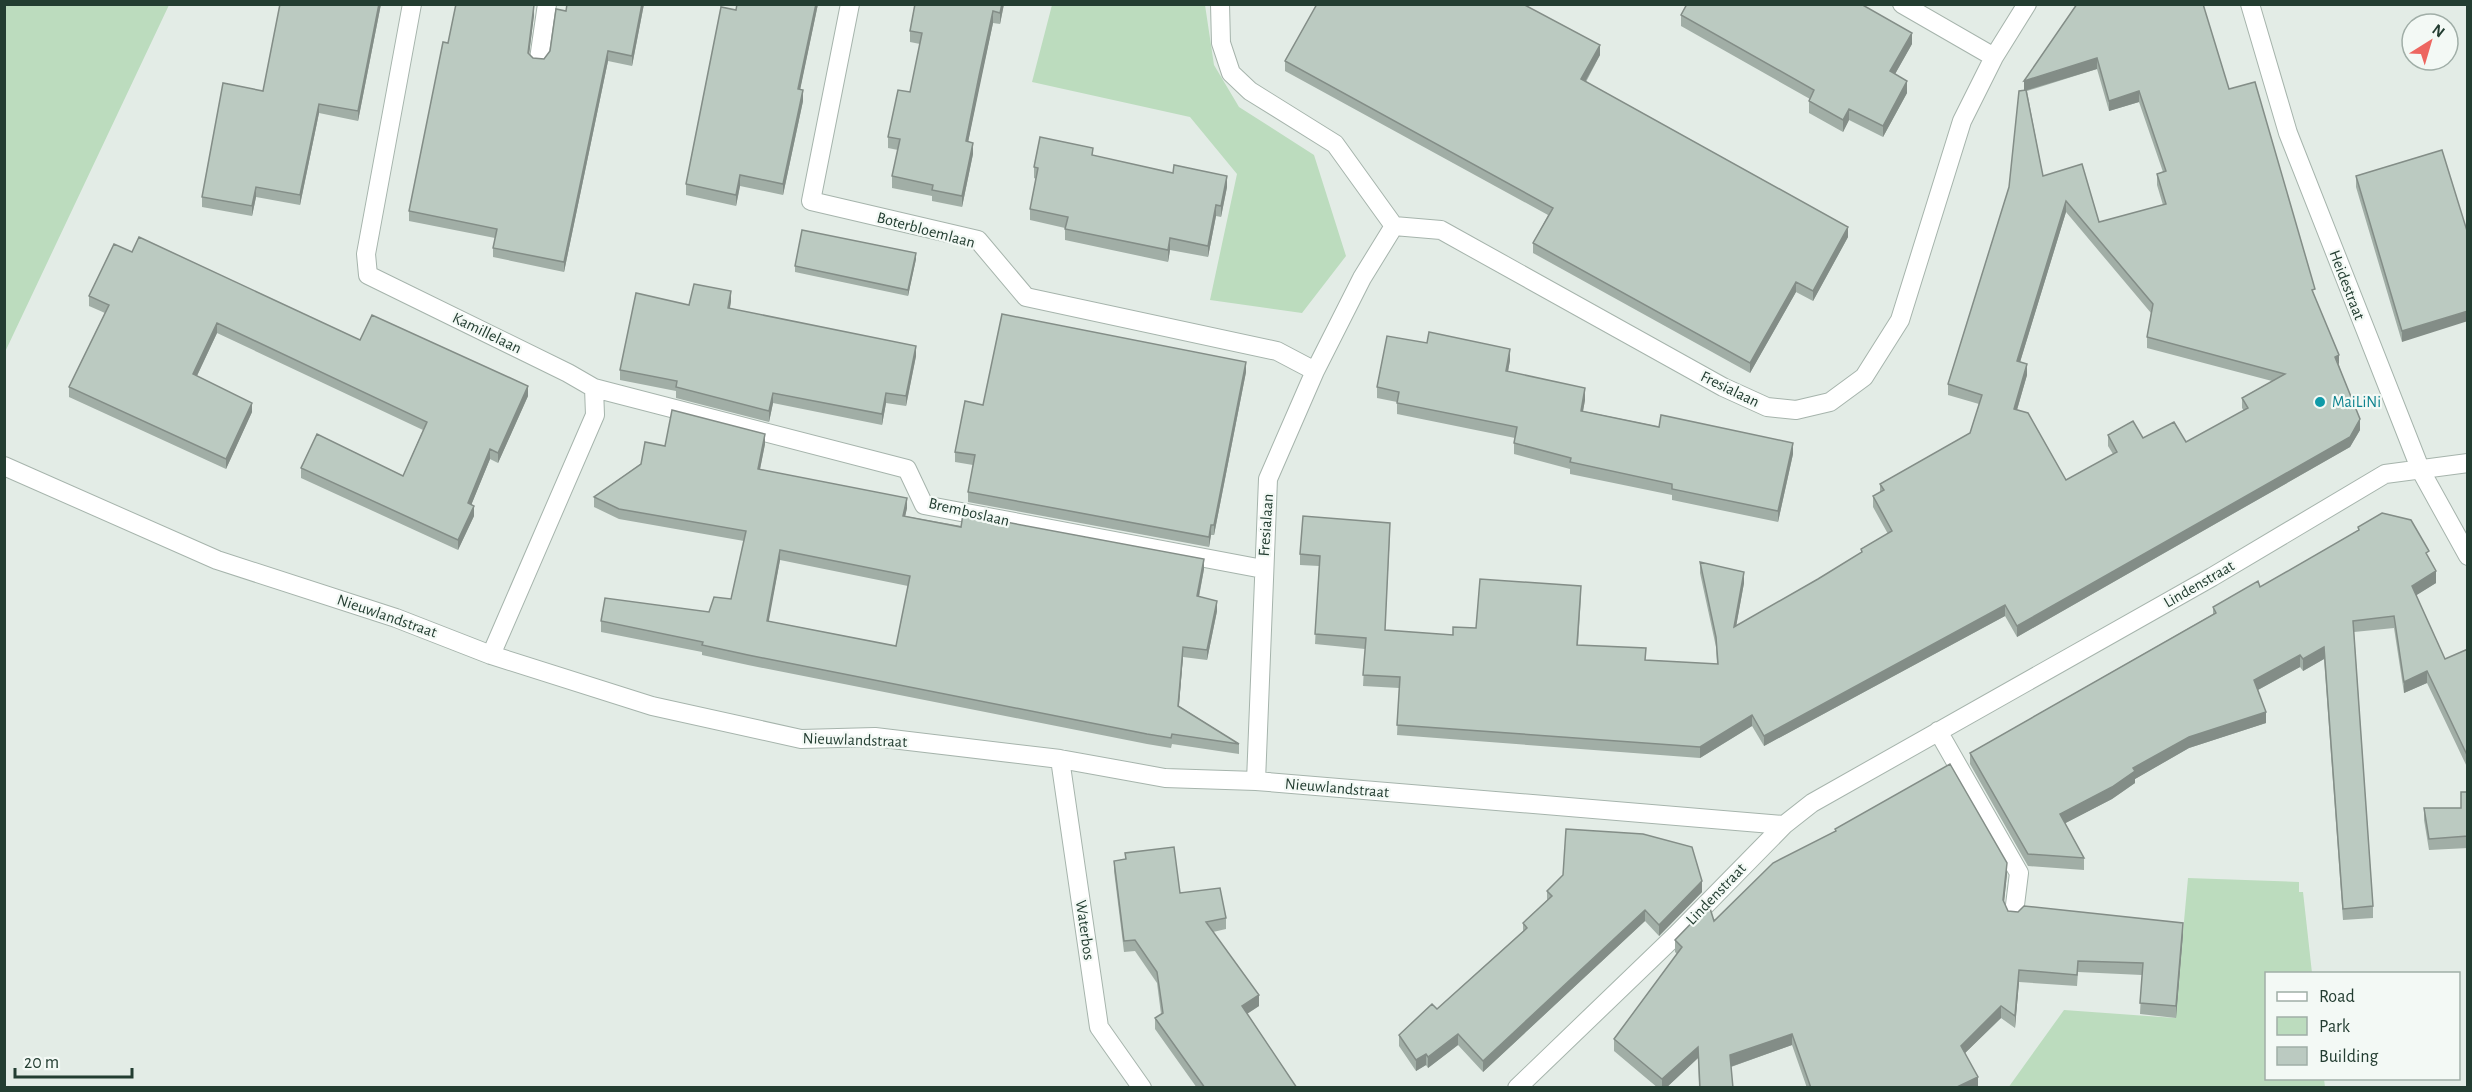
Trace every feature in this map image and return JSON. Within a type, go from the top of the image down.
[{"type":"street","name":"Kamillelaan","points":[[412,4],[366,254],[368,275],[594,388]]},
{"type":"street","points":[[539,59],[547,4]]},
{"type":"street","name":"Boterbloemlaan","points":[[850,4],[811,201],[978,240],[1026,297],[1276,351],[1315,371]]},
{"type":"street","points":[[1220,4],[1221,43],[1231,73],[1250,91],[1335,144],[1394,226]]},
{"type":"street","points":[[1902,4],[1994,57]]},
{"type":"street","name":"Fresialaan","points":[[1257,782],[1268,479],[1315,371],[1362,278],[1394,226],[1441,231],[1723,387],[1767,407],[1796,410],[1830,402],[1864,377],[1900,320],[1962,121],[1994,57],[2027,4]]},
{"type":"street","name":"Heidestraat","points":[[2250,4],[2288,133],[2421,471],[2468,556]]},
{"type":"street","name":"Bremboslaan","points":[[594,388],[907,469],[924,505],[1263,569]]},
{"type":"street","points":[[491,655],[595,415],[594,388]]},
{"type":"street","name":"Lindenstraat","points":[[1517,1088],[1676,935],[1784,825],[1812,804],[2212,577],[2385,474],[2468,464]]},
{"type":"street","name":"Nieuwlandstraat","points":[[4,466],[217,560],[396,618],[491,655],[652,706],[801,739],[875,737],[1060,759],[1165,778],[1257,782],[1784,825]]},
{"type":"street","points":[[1938,731],[2019,873],[2014,913]]},
{"type":"street","name":"Waterbos","points":[[1060,759],[1099,1027],[1142,1088]]},
{"type":"green space","points":[[4,5],[169,5],[5,352]]},
{"type":"green space","points":[[1052,5],[1205,5],[1214,65],[1239,107],[1314,155],[1346,256],[1302,313],[1210,300],[1237,174],[1190,117],[1032,82]]},
{"type":"green space","points":[[2188,878],[2299,882],[2299,892],[2303,892],[2312,972],[2265,972],[2265,1080],[2324,1080],[2325,1087],[2008,1088],[2064,1010],[2175,1018]]},
{"type":"building","points":[[280,4],[379,4],[358,111],[319,104],[300,195],[256,187],[252,206],[202,197],[223,83],[263,91]]},
{"type":"building","points":[[456,4],[534,5],[528,53],[533,58],[544,59],[550,51],[556,9],[566,11],[567,4],[642,4],[632,56],[608,51],[564,262],[493,248],[497,229],[409,211],[443,42],[448,43]]},
{"type":"building","points":[[737,4],[816,4],[798,89],[803,90],[783,184],[740,175],[736,195],[686,184],[721,7],[736,10]]},
{"type":"building","points":[[915,4],[1002,4],[1000,13],[993,11],[979,76],[966,141],[973,143],[962,196],[932,190],[933,185],[892,176],[900,139],[888,137],[898,90],[910,92],[922,33],[910,31]]},
{"type":"building","points":[[1317,4],[1523,4],[1600,45],[1581,79],[1848,227],[1813,291],[1796,282],[1750,363],[1533,243],[1553,208],[1285,61]]},
{"type":"building","points":[[1687,4],[1861,4],[1912,33],[1890,71],[1907,81],[1883,126],[1849,109],[1843,120],[1809,101],[1814,90],[1681,15]]},
{"type":"building","points":[[2077,4],[2203,4],[2229,89],[2255,82],[2315,289],[2312,290],[2339,355],[2335,357],[2360,419],[2350,437],[2017,626],[2005,605],[1764,736],[1752,715],[1700,747],[1397,725],[1400,677],[1363,675],[1366,638],[1315,634],[1320,556],[1300,554],[1303,516],[1390,523],[1385,630],[1453,635],[1453,627],[1476,628],[1480,579],[1581,586],[1577,645],[1646,648],[1645,660],[1718,664],[1716,637],[1700,562],[1744,572],[1734,627],[1818,579],[1892,531],[1873,496],[1884,490],[1880,484],[1970,433],[1982,395],[1948,384],[2009,187],[2019,91],[2026,90],[2043,176],[2082,164],[2099,222],[2166,204],[2157,174],[2166,171],[2139,91],[2109,101],[2097,58],[2024,81]],"holes":[[[2066,201],[2153,304],[2147,337],[2285,374],[2242,398],[2248,408],[2186,442],[2174,422],[2143,438],[2133,421],[2108,435],[2117,452],[2066,480],[2028,413],[2014,409],[2027,364],[2017,361]]]},
{"type":"building","points":[[1040,137],[1093,148],[1092,155],[1173,173],[1174,165],[1227,176],[1221,206],[1216,205],[1208,246],[1170,238],[1168,250],[1065,229],[1068,217],[1030,209],[1038,168],[1034,167]]},
{"type":"building","points":[[2442,150],[2468,234],[2468,311],[2402,331],[2356,176]]},
{"type":"building","points":[[802,230],[916,253],[908,290],[795,266]]},
{"type":"building","points":[[139,237],[360,340],[372,315],[528,386],[498,453],[490,449],[468,503],[474,506],[458,540],[301,468],[317,434],[403,476],[427,422],[217,323],[193,374],[252,403],[226,459],[69,387],[109,305],[89,296],[114,244],[132,252]]},
{"type":"building","points":[[694,284],[731,291],[728,308],[916,346],[906,396],[886,393],[882,414],[773,393],[769,411],[676,387],[677,381],[620,370],[636,293],[689,305]]},
{"type":"building","points":[[1002,314],[1246,362],[1214,525],[1211,525],[1209,537],[968,492],[975,455],[955,452],[965,401],[983,405]]},
{"type":"building","points":[[1429,332],[1510,349],[1506,371],[1585,388],[1581,411],[1659,427],[1661,415],[1793,443],[1778,511],[1672,489],[1672,484],[1570,462],[1571,458],[1514,443],[1517,427],[1397,403],[1399,392],[1377,387],[1387,336],[1427,343]]},
{"type":"building","points":[[672,410],[765,434],[758,469],[907,498],[903,516],[961,527],[963,514],[1204,559],[1197,596],[1217,601],[1207,650],[1183,647],[1178,706],[1239,744],[1172,734],[1171,738],[1147,734],[748,655],[702,645],[703,642],[601,621],[605,598],[709,612],[714,597],[731,599],[746,531],[619,509],[594,497],[641,464],[645,442],[665,446]],"holes":[[[780,550],[910,576],[896,646],[767,621]]]},
{"type":"building","points":[[2382,513],[2411,520],[2429,551],[2426,553],[2436,571],[2412,586],[2445,659],[2468,649],[2468,757],[2427,671],[2404,682],[2394,616],[2353,621],[2373,906],[2343,909],[2324,647],[2303,659],[2300,655],[2254,680],[2266,712],[2189,737],[2133,768],[2135,771],[2112,787],[2060,814],[2084,858],[2028,854],[1970,753],[2216,613],[2213,607],[2258,581],[2260,587],[2359,530],[2358,527]]},
{"type":"building","points":[[1950,764],[2007,863],[2003,900],[2008,911],[2018,912],[2024,906],[2183,923],[2176,1006],[2140,1003],[2143,963],[2078,961],[2077,975],[2019,970],[2015,1016],[2001,1006],[1961,1046],[1978,1077],[1955,1088],[1811,1088],[1792,1034],[1730,1055],[1733,1088],[1700,1088],[1698,1047],[1662,1079],[1614,1039],[1682,947],[1675,940],[1709,905],[1714,921],[1773,863],[1836,831],[1835,829]]},
{"type":"building","points":[[2461,792],[2468,792],[2468,836],[2429,839],[2424,808],[2461,808]]},
{"type":"building","points":[[1566,829],[1643,834],[1692,847],[1702,881],[1659,925],[1645,910],[1483,1061],[1458,1034],[1428,1057],[1426,1054],[1416,1060],[1399,1035],[1432,1004],[1437,1009],[1527,928],[1523,923],[1552,896],[1547,891],[1563,875]]},
{"type":"building","points":[[1174,847],[1180,893],[1220,888],[1226,918],[1206,922],[1259,995],[1242,1006],[1297,1088],[1205,1088],[1155,1018],[1163,1013],[1157,972],[1135,940],[1124,941],[1114,861],[1126,859],[1125,853]]},
{"type":"place","name":"MaiLiNi","points":[[2320,402]]}]
